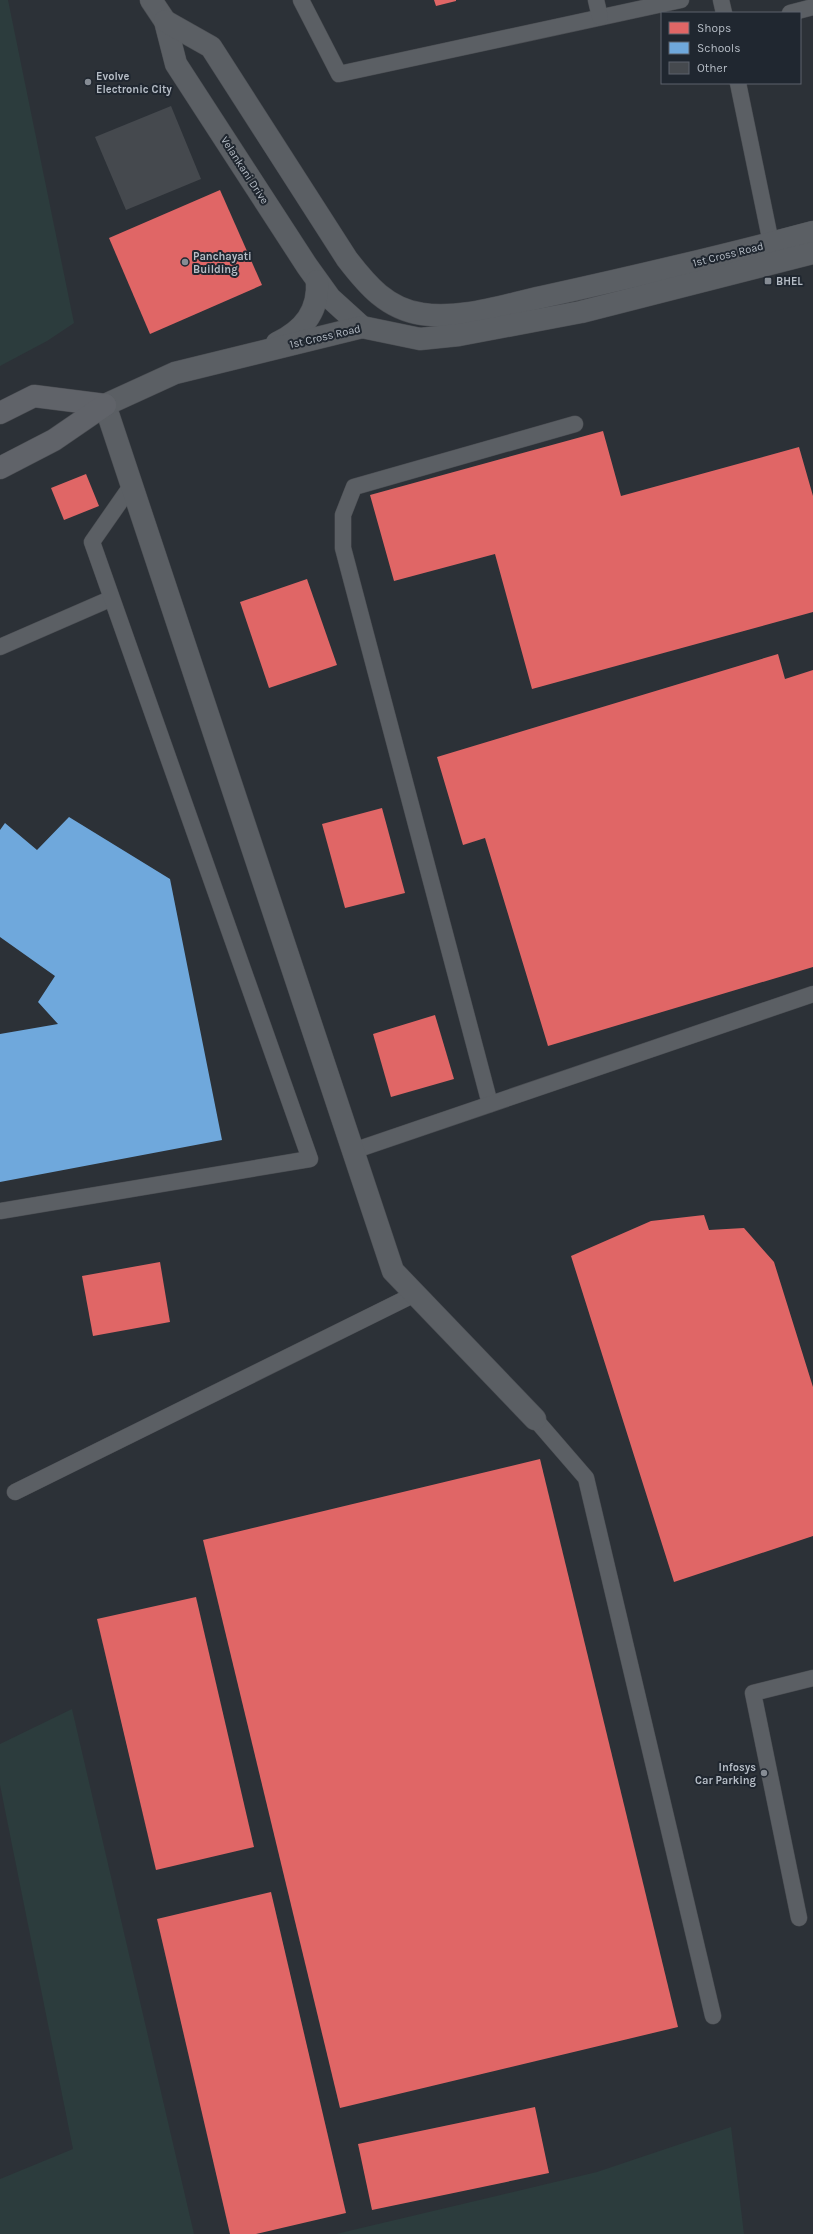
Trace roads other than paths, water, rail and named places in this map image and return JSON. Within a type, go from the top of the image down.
[{"type":"main road","points":[[0,413],[34,396],[105,405]]},
{"type":"main road","points":[[0,468],[54,440],[105,405]]},
{"type":"street","name":"Velankani Drive","points":[[151,0],[165,21],[176,64],[317,280],[330,298],[362,326]]},
{"type":"street","points":[[165,21],[211,47],[347,259],[366,283],[391,305],[422,314],[457,315],[645,285],[813,253]]},
{"type":"street","name":"1st Cross Road","points":[[105,405],[176,373],[362,326],[420,339],[459,335],[582,312],[645,285],[771,243],[813,232]]},
{"type":"street","points":[[259,351],[290,336],[313,311],[318,297],[317,280]]},
{"type":"street","points":[[105,405],[393,1271],[535,1419]]},
{"type":"lane","points":[[302,0],[339,74],[681,0]]},
{"type":"lane","points":[[596,0],[600,17]]},
{"type":"lane","points":[[721,0],[724,12]]},
{"type":"lane","points":[[794,12],[813,7]]},
{"type":"lane","points":[[738,84],[771,243]]},
{"type":"lane","points":[[490,1104],[343,548],[343,515],[354,487],[575,424]]},
{"type":"lane","points":[[0,1211],[310,1159],[110,599],[92,542],[131,486]]},
{"type":"lane","points":[[0,647],[110,599]]},
{"type":"lane","points":[[353,1151],[813,994]]},
{"type":"lane","points":[[15,1492],[415,1294]]},
{"type":"lane","points":[[535,1419],[586,1478],[713,2016]]},
{"type":"lane","points":[[799,1918],[753,1693],[813,1678]]},
{"type":"place","name":"Evolve Electronic City","points":[[88,82]]},
{"type":"place","name":"Panchayati Building","points":[[185,262]]},
{"type":"place","name":"BHEL","points":[[768,281]]},
{"type":"place","name":"Infosys Car Parking","points":[[764,1773]]}]
